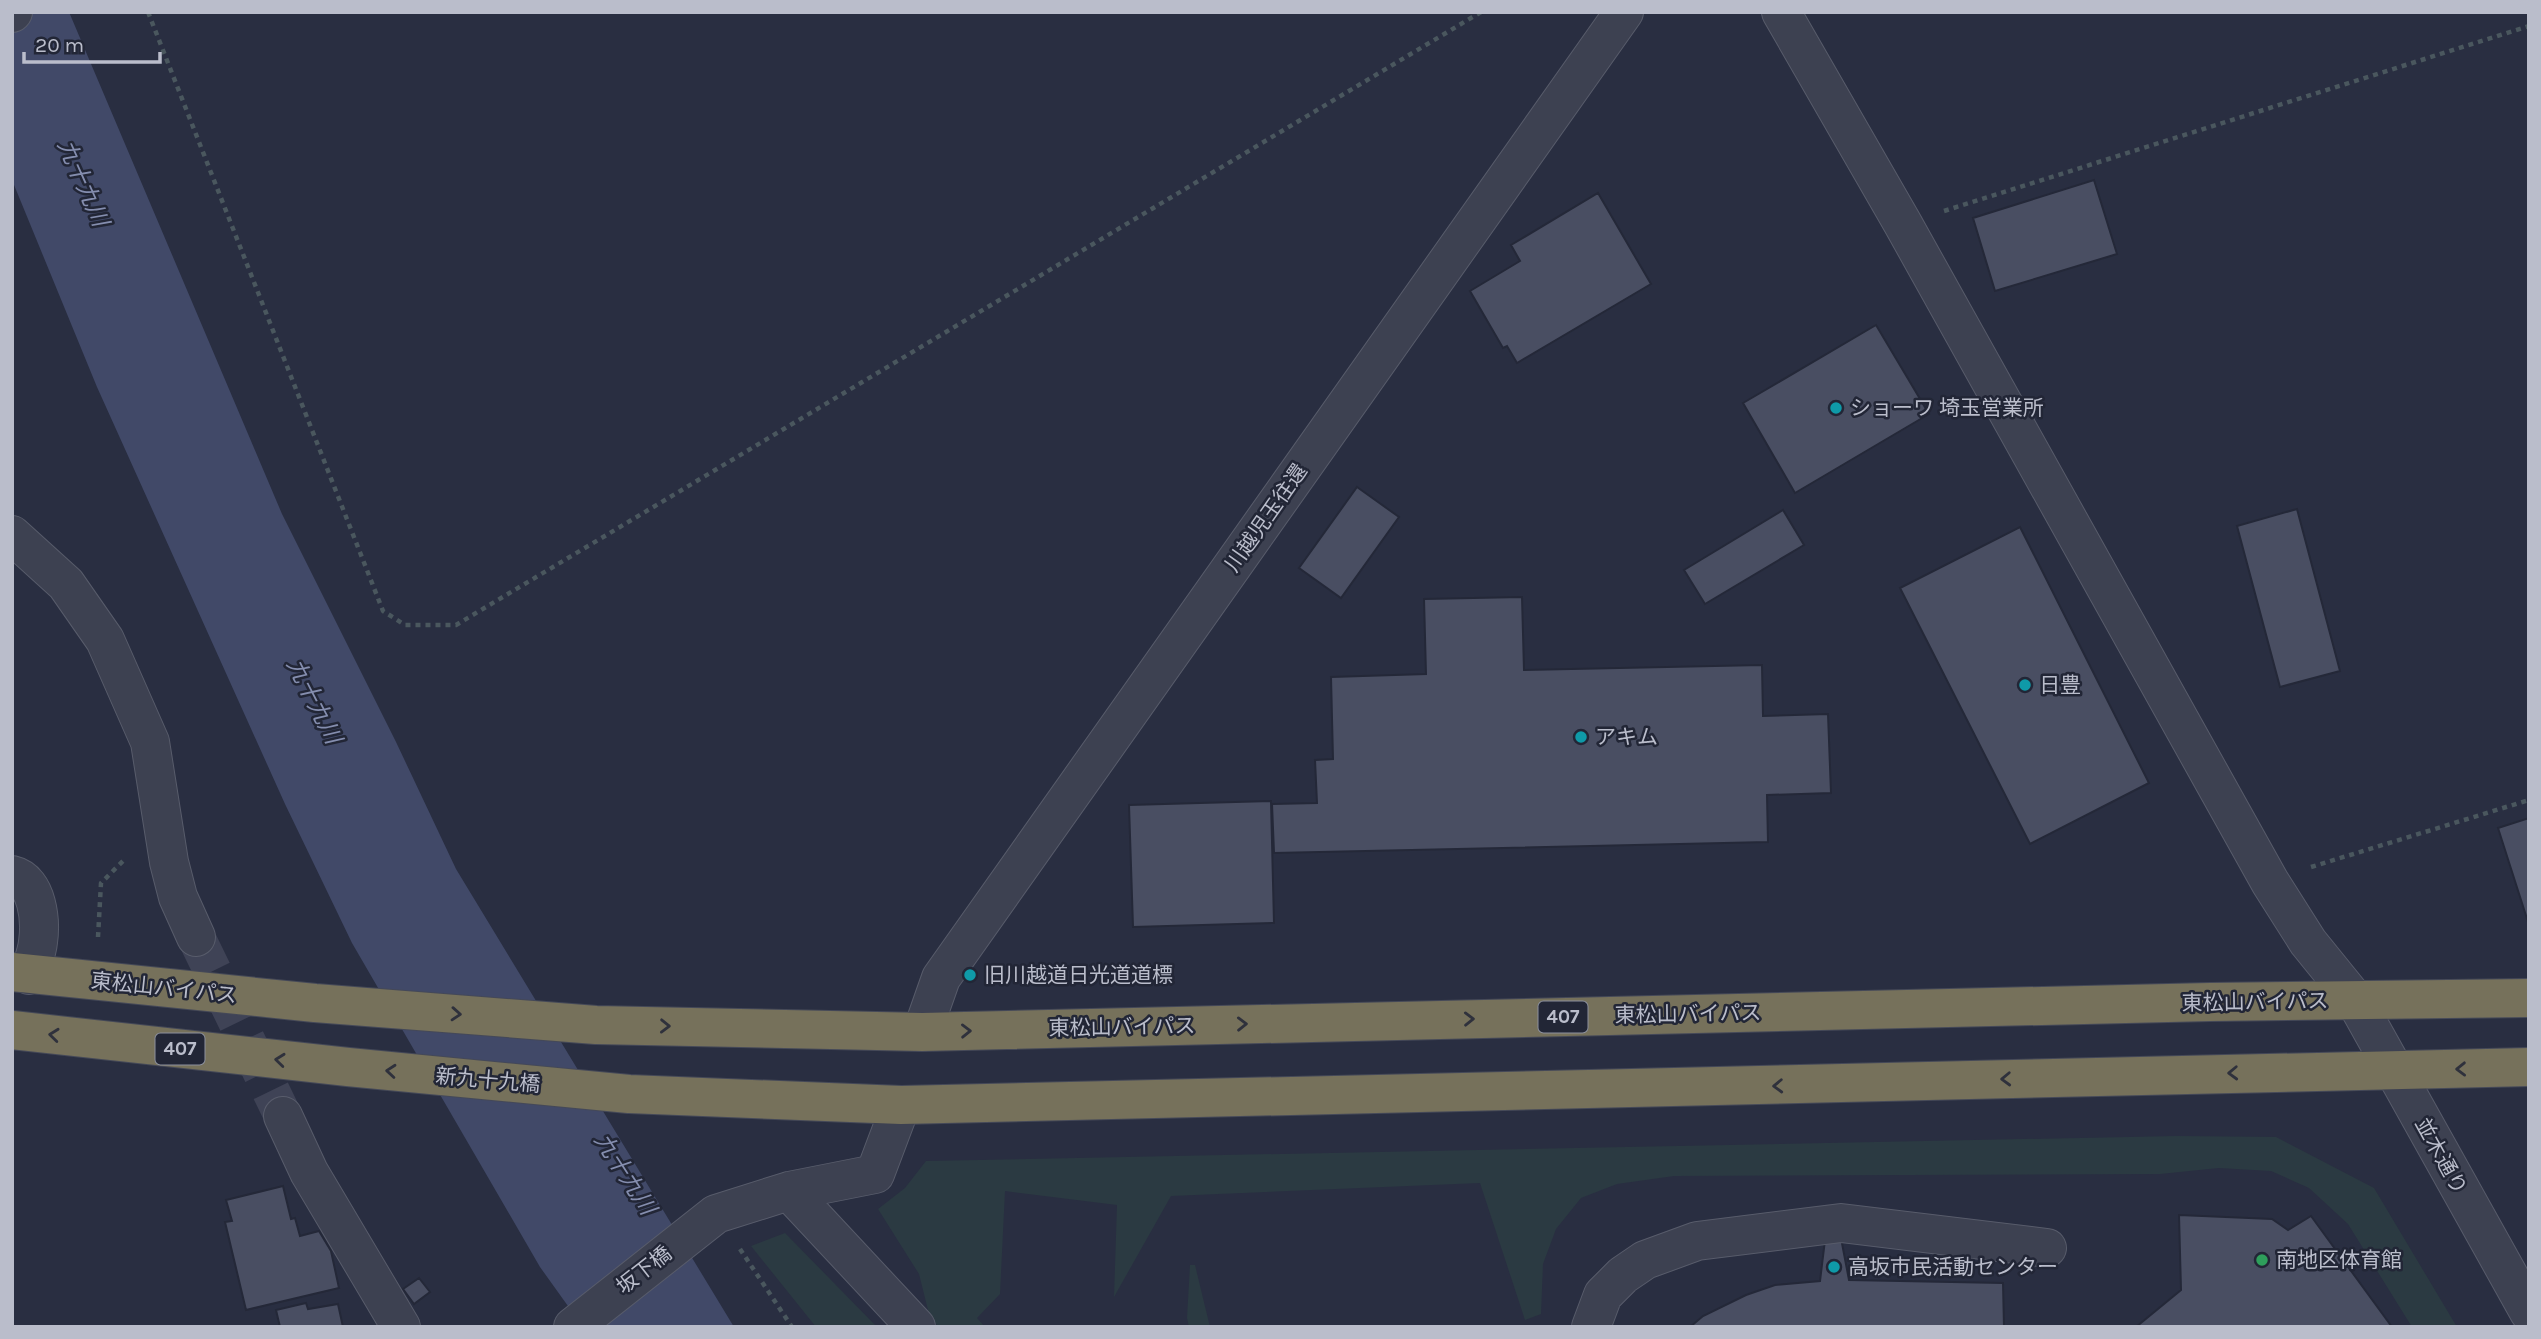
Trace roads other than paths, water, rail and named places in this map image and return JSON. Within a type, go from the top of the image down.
[{"type":"highway","name":"東松山バイパス","points":[[21,973],[315,1003],[596,1025],[922,1031],[2529,998]]},
{"type":"highway","name":"新九十九橋","points":[[12,1030],[348,1067],[895,1120]]},
{"type":"highway","name":"407","points":[[895,1120],[2529,1067]]},
{"type":"street","name":"川越児玉往還","points":[[922,1031],[940,978],[1624,12]]},
{"type":"street","name":"並木通り","points":[[1781,12],[1903,224],[2270,882],[2308,942],[2355,1000],[2529,1312]]},
{"type":"street","points":[[12,535],[66,584],[105,640],[150,742],[169,862],[178,897],[196,937]]},
{"type":"street","points":[[12,875],[20,877],[32,890],[37,911],[38,943],[21,973]]},
{"type":"street","points":[[283,1116],[309,1172],[401,1327]]},
{"type":"street","points":[[789,1191],[875,1174],[895,1120]]},
{"type":"street","points":[[789,1191],[916,1327]]},
{"type":"street","name":"坂下橋","points":[[573,1327],[789,1191]]},
{"type":"street","points":[[1591,1327],[1603,1295],[1623,1275],[1645,1260],[1697,1241],[1841,1223],[2047,1248]]},
{"type":"water","name":"九十九川","points":[[12,12],[69,12],[282,514],[456,869],[734,1327],[583,1327],[540,1267],[352,943],[285,804],[97,387],[12,180]]},
{"type":"tunnel","points":[[196,937],[283,1116]]},
{"type":"place","name":"ショーワ 埼玉営業所","points":[[1836,408]]},
{"type":"place","name":"日豊","points":[[2025,685]]},
{"type":"place","name":"アキム","points":[[1581,737]]},
{"type":"place","name":"旧川越道日光道道標","points":[[970,975]]},
{"type":"place","name":"南地区体育館","points":[[2262,1260]]},
{"type":"place","name":"高坂市民活動センター","points":[[1834,1267]]}]
